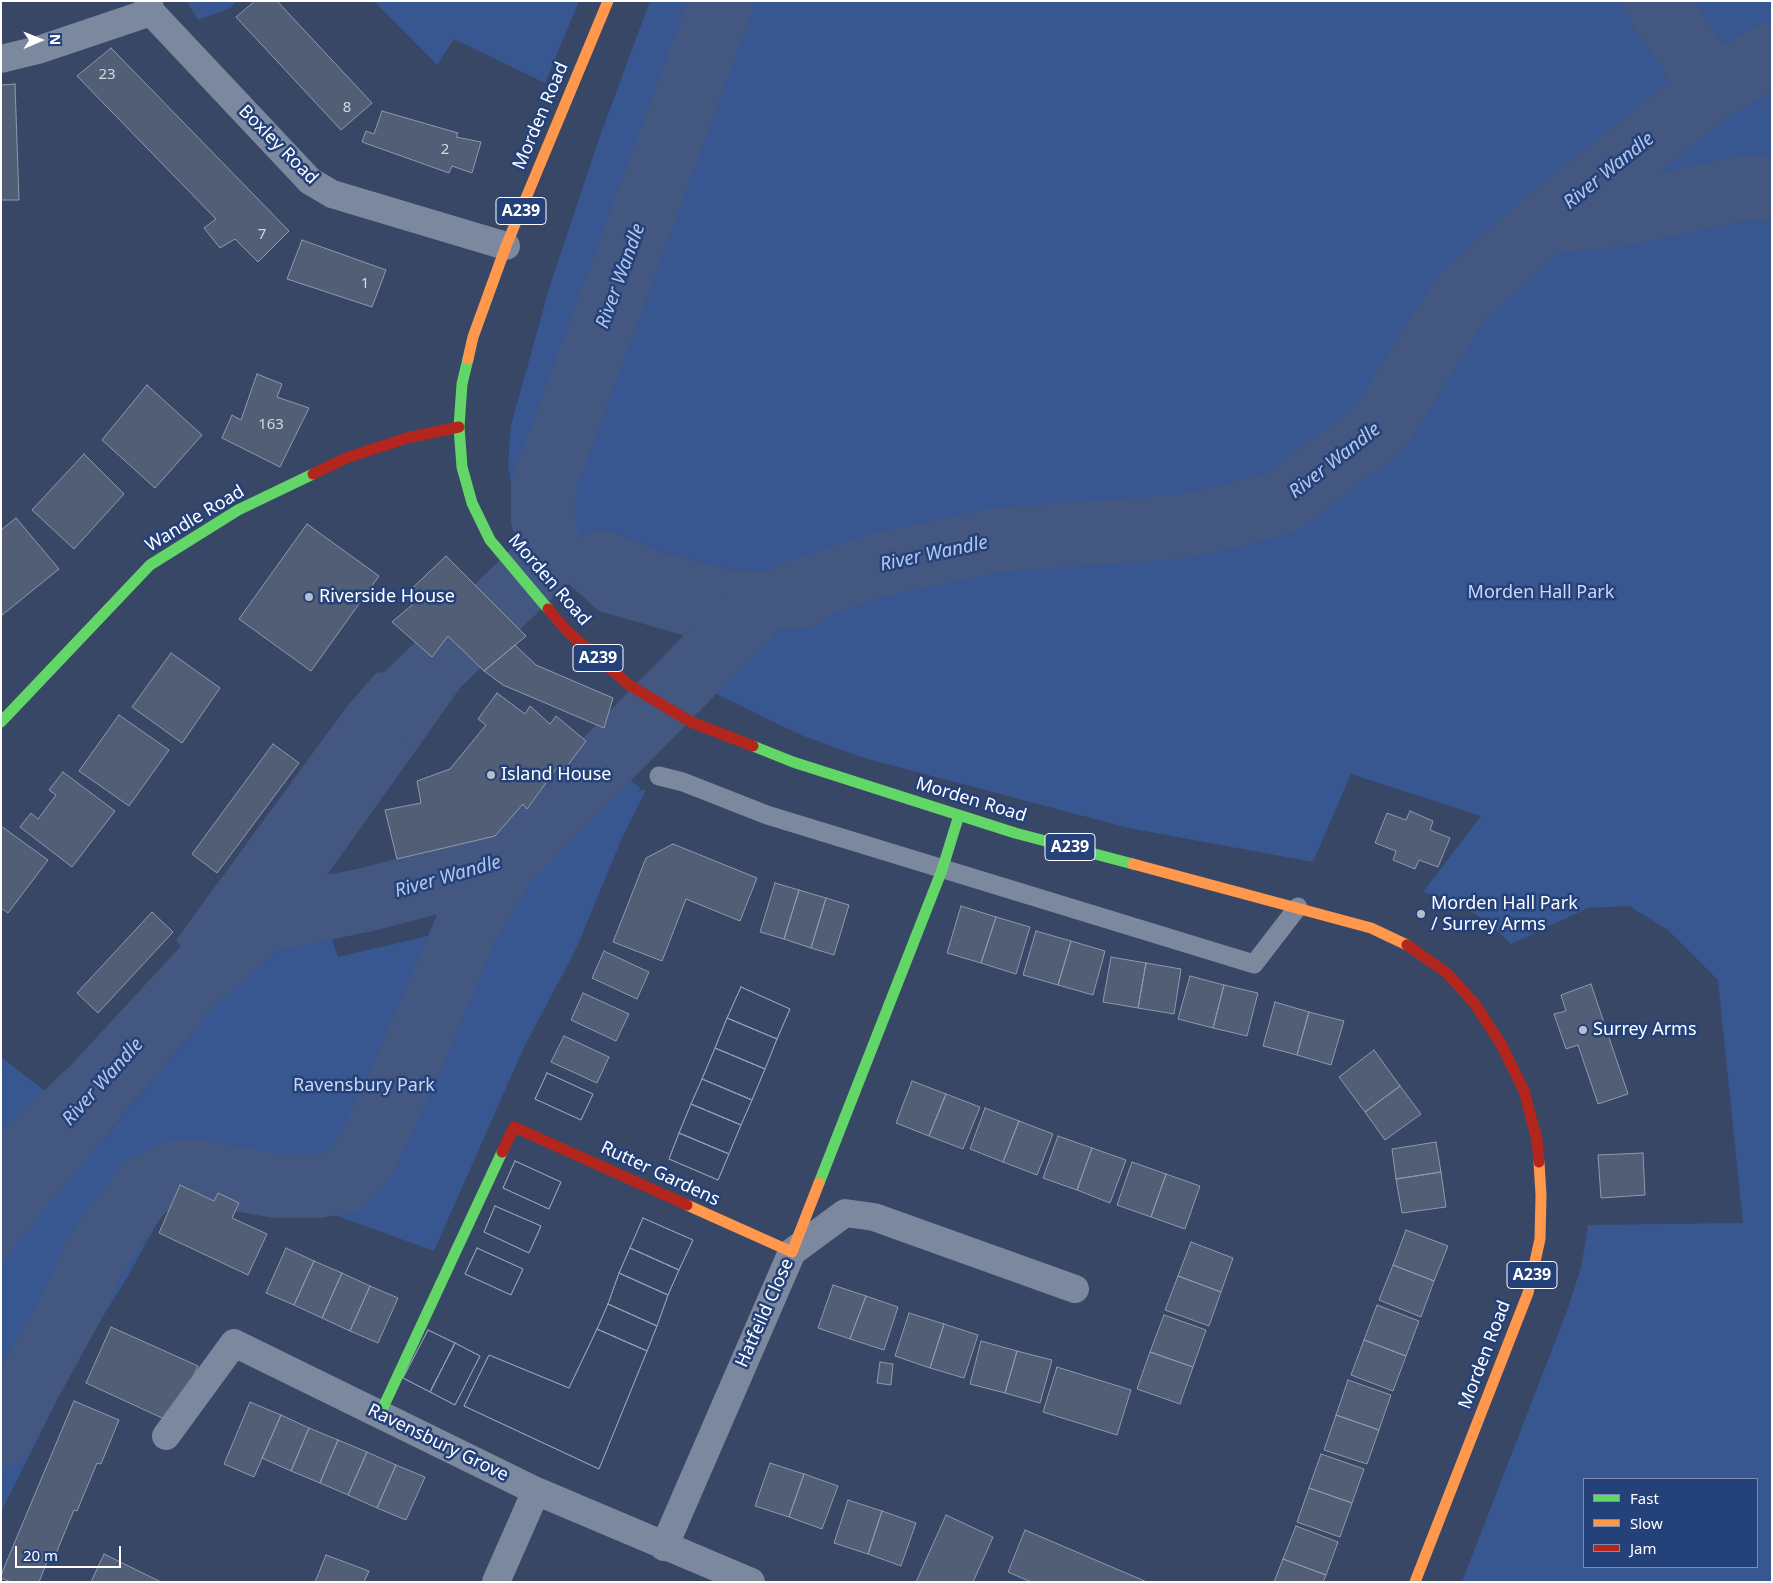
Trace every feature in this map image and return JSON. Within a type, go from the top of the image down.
[{"type":"main road","name":"Morden Road","points":[[608,1],[506,246],[473,337],[462,384],[459,427],[464,476],[472,503],[490,540],[567,631],[629,685],[676,714],[793,762],[1016,833],[1372,928],[1412,947],[1447,973],[1475,1004],[1502,1044],[1524,1091],[1537,1140],[1541,1195],[1540,1239],[1528,1293],[1415,1582]]},
{"type":"main road","name":"Wandle Road","points":[[1,722],[123,591],[150,565],[191,538],[238,510],[346,458],[406,438],[459,427]]},
{"type":"main road","points":[[792,1252],[942,870],[958,815]]},
{"type":"main road","name":"Rutter Gardens","points":[[380,1414],[514,1127],[792,1252]]},
{"type":"street","name":"Boxley Road","points":[[150,7],[310,181],[332,194],[506,246]]},
{"type":"street","points":[[1,59],[38,50],[150,7]]},
{"type":"street","name":"Hatfeild Close","points":[[664,1547],[792,1252],[845,1213],[874,1217],[1075,1289]]},
{"type":"street","name":"Ravensbury Grove","points":[[166,1436],[234,1342],[536,1491],[750,1582]]},
{"type":"street","points":[[496,1582],[536,1491]]},
{"type":"lane","points":[[659,776],[683,782],[767,815],[1254,964],[1298,907]]},
{"type":"green space","points":[[187,1],[237,1],[230,8],[198,20]]},
{"type":"green space","points":[[374,1],[579,1],[545,83],[454,39],[437,65]]},
{"type":"green space","name":"Morden Hall Park","points":[[650,1],[1772,1],[1772,1582],[1462,1582],[1567,1311],[1581,1268],[1588,1225],[1743,1223],[1718,980],[1668,930],[1629,906],[1588,908],[1511,944],[1487,921],[1449,899],[1423,892],[1481,816],[1351,774],[1313,862],[1129,828],[864,758],[801,735],[702,687],[725,664],[768,632],[820,626],[753,571],[723,568],[663,553],[604,528],[558,545],[558,493],[531,480],[520,529],[508,466],[511,425],[551,282],[600,136]]},
{"type":"green space","name":"Ravensbury Park","points":[[618,770],[640,788],[639,791],[646,790],[622,838],[576,949],[524,1047],[434,1251],[296,1201],[233,1194],[213,1185],[181,1180],[125,1281],[82,1350],[1,1512],[1,1057],[105,1137],[210,1011],[281,945],[300,931],[327,925],[338,957],[449,931],[479,933],[485,918],[550,835]]},
{"type":"water","points":[[604,528],[663,553],[723,568],[753,571],[879,565],[820,626],[768,632],[725,664],[702,687],[671,673],[691,649],[682,635],[599,611],[553,570],[552,554],[558,545]]},
{"type":"water","points":[[450,653],[470,674],[325,878],[322,890],[300,931],[281,945],[210,1011],[27,1230],[1,1265],[1,1131],[71,1065],[181,946],[176,940],[345,709],[376,673],[408,668]]},
{"type":"building","points":[[255,1],[277,1],[372,103],[341,130],[236,17]]},
{"type":"building","points":[[111,48],[289,231],[258,262],[235,239],[220,248],[204,228],[216,219],[77,76]]},
{"type":"building","points":[[15,84],[19,200],[1,200],[1,85]]},
{"type":"building","points":[[382,111],[458,133],[456,137],[481,142],[472,173],[452,166],[449,173],[362,142],[366,131],[374,134]]},
{"type":"building","points":[[302,240],[386,270],[372,307],[287,279]]},
{"type":"building","points":[[257,374],[282,384],[277,397],[309,408],[280,467],[222,438],[232,415],[241,420]]},
{"type":"building","points":[[147,385],[202,435],[155,488],[102,440]]},
{"type":"building","points":[[84,454],[124,494],[74,549],[32,510]]},
{"type":"building","points":[[16,518],[59,569],[1,616],[1,530]]},
{"type":"building","name":"Riverside House","points":[[307,524],[379,576],[311,671],[239,619]]},
{"type":"building","points":[[446,556],[526,636],[484,671],[448,636],[432,657],[392,622],[412,605],[405,595]]},
{"type":"building","points":[[515,645],[536,665],[613,698],[604,728],[503,685],[484,671]]},
{"type":"building","points":[[171,653],[220,688],[182,743],[132,707]]},
{"type":"building","name":"Island House","points":[[497,693],[525,714],[530,706],[550,724],[556,716],[586,741],[564,770],[559,765],[527,809],[523,804],[495,836],[397,859],[385,810],[421,803],[417,781],[450,769],[486,725],[478,719]]},
{"type":"building","points":[[119,715],[169,750],[129,806],[79,771]]},
{"type":"building","points":[[273,744],[299,763],[217,873],[192,854]]},
{"type":"building","points":[[63,772],[115,811],[72,867],[20,827],[31,813],[38,819],[56,795],[49,790]]},
{"type":"building","points":[[1410,811],[1433,821],[1430,830],[1450,838],[1438,867],[1419,860],[1415,869],[1393,860],[1396,851],[1375,843],[1387,813],[1406,820]]},
{"type":"building","points":[[1,826],[48,860],[8,913],[1,908]]},
{"type":"building","points":[[673,844],[757,878],[740,921],[686,899],[662,961],[613,942],[646,858]]},
{"type":"building","points":[[775,883],[799,890],[784,939],[760,932]]},
{"type":"building","points":[[799,890],[826,898],[811,948],[784,939]]},
{"type":"building","points":[[826,898],[849,905],[834,955],[811,948]]},
{"type":"building","points":[[961,906],[996,917],[981,963],[947,953]]},
{"type":"building","points":[[152,912],[173,932],[98,1013],[77,993]]},
{"type":"building","points":[[996,917],[1030,927],[1016,974],[981,963]]},
{"type":"building","points":[[1036,931],[1071,941],[1058,985],[1023,975]]},
{"type":"building","points":[[1071,941],[1105,951],[1093,995],[1058,985]]},
{"type":"building","points":[[604,951],[649,972],[637,999],[592,978]]},
{"type":"building","points":[[1111,957],[1146,963],[1138,1008],[1103,1002]]},
{"type":"building","points":[[1146,963],[1181,969],[1174,1014],[1138,1008]]},
{"type":"building","points":[[1190,976],[1224,985],[1213,1028],[1178,1019]]},
{"type":"building","name":"Surrey Arms","points":[[1591,984],[1628,1094],[1598,1104],[1578,1045],[1566,1049],[1554,1014],[1566,1011],[1561,995]]},
{"type":"building","points":[[1224,985],[1258,993],[1247,1036],[1213,1028]]},
{"type":"building","points":[[741,987],[790,1009],[777,1039],[727,1018]]},
{"type":"building","points":[[741,987],[790,1009],[777,1039],[727,1018]]},
{"type":"building","points":[[583,993],[629,1014],[616,1041],[571,1020]]},
{"type":"building","points":[[1275,1002],[1309,1012],[1297,1055],[1263,1046]]},
{"type":"building","points":[[1309,1012],[1344,1021],[1331,1065],[1297,1055]]},
{"type":"building","points":[[727,1018],[777,1039],[765,1069],[715,1048]]},
{"type":"building","points":[[727,1018],[777,1039],[765,1069],[715,1048]]},
{"type":"building","points":[[564,1036],[609,1057],[597,1083],[551,1062]]},
{"type":"building","points":[[715,1048],[765,1069],[752,1100],[702,1079]]},
{"type":"building","points":[[715,1048],[765,1069],[752,1100],[702,1079]]},
{"type":"building","points":[[1374,1050],[1400,1086],[1365,1112],[1339,1077]]},
{"type":"building","points":[[547,1073],[593,1094],[581,1120],[535,1099]]},
{"type":"building","points":[[547,1073],[593,1094],[581,1120],[535,1099]]},
{"type":"building","points":[[702,1079],[752,1100],[741,1125],[691,1104]]},
{"type":"building","points":[[702,1079],[752,1100],[741,1125],[691,1104]]},
{"type":"building","points":[[912,1081],[946,1094],[929,1136],[896,1123]]},
{"type":"building","points":[[1400,1086],[1421,1114],[1385,1140],[1365,1112]]},
{"type":"building","points":[[946,1094],[980,1107],[963,1149],[929,1136]]},
{"type":"building","points":[[691,1104],[741,1125],[729,1154],[679,1133]]},
{"type":"building","points":[[691,1104],[741,1125],[729,1154],[679,1133]]},
{"type":"building","points":[[985,1108],[1019,1121],[1003,1162],[970,1149]]},
{"type":"building","points":[[1019,1121],[1053,1134],[1037,1175],[1003,1162]]},
{"type":"building","points":[[679,1133],[729,1154],[718,1180],[669,1159]]},
{"type":"building","points":[[679,1133],[729,1154],[718,1180],[669,1159]]},
{"type":"building","points":[[1058,1136],[1092,1148],[1077,1190],[1043,1178]]},
{"type":"building","points":[[1436,1142],[1441,1172],[1396,1179],[1392,1149]]},
{"type":"building","points":[[1092,1148],[1126,1160],[1110,1203],[1077,1190]]},
{"type":"building","points":[[1643,1153],[1645,1195],[1601,1198],[1598,1155]]},
{"type":"building","points":[[515,1161],[561,1182],[549,1209],[503,1188]]},
{"type":"building","points":[[515,1161],[561,1182],[549,1209],[503,1188]]},
{"type":"building","points":[[1132,1162],[1166,1174],[1151,1217],[1117,1205]]},
{"type":"building","points":[[1441,1172],[1446,1207],[1402,1213],[1396,1179]]},
{"type":"building","points":[[1166,1174],[1200,1186],[1185,1229],[1151,1217]]},
{"type":"building","points":[[180,1185],[214,1201],[218,1193],[239,1203],[232,1218],[267,1234],[248,1275],[159,1233]]},
{"type":"building","points":[[495,1206],[541,1226],[529,1253],[484,1232]]},
{"type":"building","points":[[495,1206],[541,1226],[529,1253],[484,1232]]},
{"type":"building","points":[[643,1218],[693,1240],[679,1270],[630,1248]]},
{"type":"building","points":[[643,1218],[693,1240],[679,1270],[630,1248]]},
{"type":"building","points":[[1406,1230],[1448,1246],[1434,1281],[1393,1265]]},
{"type":"building","points":[[1191,1242],[1233,1258],[1221,1292],[1178,1276]]},
{"type":"building","points":[[286,1248],[314,1261],[294,1305],[266,1293]]},
{"type":"building","points":[[477,1248],[523,1269],[511,1295],[465,1274]]},
{"type":"building","points":[[477,1248],[523,1269],[511,1295],[465,1274]]},
{"type":"building","points":[[630,1248],[679,1270],[668,1295],[619,1273]]},
{"type":"building","points":[[630,1248],[679,1270],[668,1295],[619,1273]]},
{"type":"building","points":[[314,1261],[342,1273],[322,1318],[294,1305]]},
{"type":"building","points":[[1393,1265],[1434,1281],[1421,1317],[1379,1300]]},
{"type":"building","points":[[342,1273],[370,1286],[350,1331],[322,1318]]},
{"type":"building","points":[[619,1273],[668,1295],[657,1326],[608,1304]]},
{"type":"building","points":[[619,1273],[668,1295],[657,1326],[608,1304]]},
{"type":"building","points":[[1178,1276],[1221,1292],[1209,1326],[1165,1310]]},
{"type":"building","points":[[833,1285],[866,1296],[850,1339],[818,1328]]},
{"type":"building","points":[[370,1286],[398,1298],[378,1343],[350,1331]]},
{"type":"building","points":[[866,1296],[898,1307],[884,1350],[850,1339]]},
{"type":"building","points":[[608,1304],[657,1326],[647,1351],[597,1329]]},
{"type":"building","points":[[608,1304],[657,1326],[647,1351],[597,1329]]},
{"type":"building","points":[[1377,1305],[1419,1321],[1406,1356],[1364,1340]]},
{"type":"building","points":[[909,1313],[944,1324],[930,1368],[895,1356]]},
{"type":"building","points":[[1164,1315],[1206,1330],[1193,1367],[1150,1352]]},
{"type":"building","points":[[944,1324],[978,1335],[964,1378],[930,1368]]},
{"type":"building","points":[[111,1327],[198,1366],[173,1423],[86,1383]]},
{"type":"building","points":[[597,1329],[647,1351],[599,1469],[464,1406],[489,1355],[569,1388]]},
{"type":"building","points":[[597,1329],[647,1351],[599,1469],[464,1406],[489,1355],[569,1388]]},
{"type":"building","points":[[428,1330],[455,1343],[430,1392],[403,1378]]},
{"type":"building","points":[[428,1330],[455,1343],[430,1392],[403,1378]]},
{"type":"building","points":[[1364,1340],[1406,1356],[1393,1391],[1351,1375]]},
{"type":"building","points":[[981,1341],[1017,1351],[1005,1393],[970,1384]]},
{"type":"building","points":[[455,1343],[480,1356],[455,1405],[430,1392]]},
{"type":"building","points":[[455,1343],[480,1356],[455,1405],[430,1392]]},
{"type":"building","points":[[1017,1351],[1052,1360],[1040,1403],[1005,1393]]},
{"type":"building","points":[[1150,1352],[1193,1367],[1180,1404],[1137,1389]]},
{"type":"building","points":[[880,1362],[893,1364],[891,1385],[877,1383]]},
{"type":"building","points":[[1057,1367],[1131,1390],[1117,1435],[1043,1412]]},
{"type":"building","points":[[1348,1380],[1391,1395],[1379,1430],[1336,1415]]},
{"type":"building","points":[[74,1401],[119,1420],[101,1464],[97,1463],[77,1511],[74,1510],[55,1556],[50,1554],[39,1582],[11,1582],[1,1578],[1,1575]]},
{"type":"building","points":[[250,1402],[281,1415],[254,1477],[224,1464]]},
{"type":"building","points":[[281,1415],[309,1428],[291,1471],[262,1458]]},
{"type":"building","points":[[1336,1415],[1379,1430],[1367,1464],[1324,1450]]},
{"type":"building","points":[[309,1428],[338,1440],[320,1483],[291,1471]]},
{"type":"building","points":[[338,1440],[367,1452],[348,1495],[320,1483]]},
{"type":"building","points":[[367,1452],[396,1465],[377,1508],[348,1495]]},
{"type":"building","points":[[1321,1454],[1364,1469],[1352,1503],[1309,1488]]},
{"type":"building","points":[[770,1463],[804,1474],[789,1517],[755,1506]]},
{"type":"building","points":[[396,1465],[425,1477],[406,1520],[377,1508]]},
{"type":"building","points":[[804,1474],[838,1486],[822,1529],[789,1517]]},
{"type":"building","points":[[1309,1488],[1352,1503],[1340,1537],[1297,1522]]},
{"type":"building","points":[[848,1500],[882,1511],[868,1554],[834,1543]]},
{"type":"building","points":[[882,1511],[916,1523],[901,1566],[868,1554]]},
{"type":"building","points":[[946,1515],[993,1537],[973,1582],[916,1582]]},
{"type":"building","points":[[1296,1526],[1338,1542],[1326,1575],[1283,1559]]},
{"type":"building","points":[[1025,1530],[1147,1582],[1031,1582],[1008,1572]]},
{"type":"building","points":[[104,1554],[161,1582],[91,1582]]},
{"type":"building","points":[[326,1555],[369,1571],[364,1582],[315,1582]]},
{"type":"building","points":[[1283,1559],[1326,1575],[1323,1582],[1274,1582]]},
{"type":"waterway","name":"River Wandle","points":[[387,714],[552,554],[543,519],[543,487],[722,1]]},
{"type":"waterway","points":[[1655,1],[1713,88]]},
{"type":"waterway","name":"River Wandle","points":[[795,593],[879,565],[996,540],[1188,526],[1281,503],[1380,428],[1461,298],[1545,222],[1713,88],[1772,55]]},
{"type":"waterway","points":[[1545,222],[1623,214],[1744,188],[1772,189]]},
{"type":"waterway","name":"River Wandle","points":[[245,924],[365,900],[504,864],[748,616]]},
{"type":"waterway","points":[[1,1435],[77,1297],[94,1257],[143,1188],[174,1173],[194,1171],[276,1186],[318,1186],[346,1181],[365,1157],[401,1081],[468,924],[504,864]]},
{"type":"traffic: fast","points":[[468,359],[462,384],[459,427],[462,467],[472,503],[490,540],[548,609]]},
{"type":"traffic: fast","points":[[1,722],[150,565],[238,510],[313,474]]},
{"type":"traffic: fast","points":[[753,746],[793,762],[1015,833],[1133,864]]},
{"type":"traffic: fast","points":[[819,1183],[942,870],[959,815]]},
{"type":"traffic: fast","points":[[380,1414],[502,1152]]},
{"type":"traffic: slow","points":[[468,359],[473,337],[506,246],[608,1]]},
{"type":"traffic: slow","points":[[1133,864],[1371,928],[1407,945]]},
{"type":"traffic: slow","points":[[1415,1582],[1528,1293],[1540,1239],[1541,1195],[1539,1162]]},
{"type":"traffic: slow","points":[[687,1205],[792,1252],[819,1183]]},
{"type":"traffic: jam","points":[[313,474],[346,458],[407,438],[459,427]]},
{"type":"traffic: jam","points":[[548,609],[567,631],[629,685],[691,722],[753,746]]},
{"type":"traffic: jam","points":[[1407,945],[1447,973],[1475,1004],[1501,1044],[1524,1091],[1537,1140],[1539,1162]]},
{"type":"traffic: jam","points":[[502,1152],[514,1127],[687,1205]]},
{"type":"place","name":"Riverside House","points":[[309,597]]},
{"type":"place","name":"Island House","points":[[491,775]]},
{"type":"place","name":"Morden Hall Park / Surrey Arms","points":[[1421,914]]},
{"type":"place","name":"Surrey Arms","points":[[1583,1030]]}]
